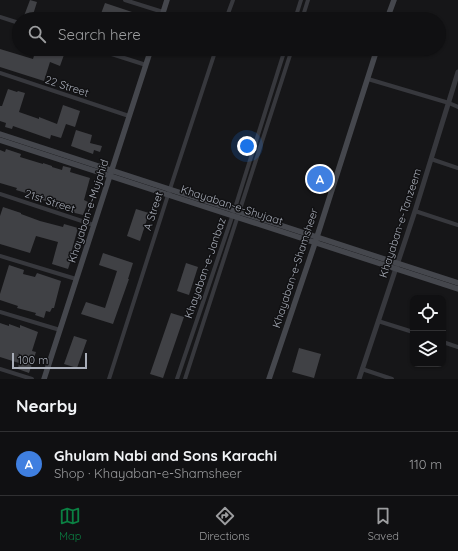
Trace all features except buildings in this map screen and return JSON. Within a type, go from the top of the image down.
[{"type":"main road","points":[[163,12],[167,0]]},
{"type":"main road","points":[[390,12],[394,0]]},
{"type":"main road","name":"Khayaban-e-Mujahid","points":[[44,379],[149,56]]},
{"type":"main road","name":"Khayaban-e-Shamsheer","points":[[269,379],[376,56]]},
{"type":"main road","name":"Khayaban-e-Shujaat","points":[[0,134],[111,173],[315,240],[397,266],[458,283]]},
{"type":"main road","name":"Khayaban-e-Shujaat","points":[[0,140],[111,173]]},
{"type":"main road","name":"Khayaban-e-Shujaat","points":[[397,266],[458,289]]},
{"type":"street","points":[[125,0],[163,12]]},
{"type":"street","points":[[229,12],[233,0]]},
{"type":"street","points":[[297,12],[301,0]]},
{"type":"street","points":[[304,12],[308,0]]},
{"type":"street","points":[[0,17],[12,21]]},
{"type":"street","points":[[118,56],[146,65]]},
{"type":"street","name":"A Street","points":[[109,379],[214,56]]},
{"type":"street","name":"Khayaban-e-Janbaz","points":[[185,379],[283,56]]},
{"type":"street","name":"Khayaban-e-Janbaz","points":[[177,379],[236,214],[290,56]]},
{"type":"street","name":"Khayaban-e-Tanzeem","points":[[359,379],[415,211],[458,72]]},
{"type":"street","name":"22 Street","points":[[0,73],[129,116]]},
{"type":"street","points":[[368,79],[458,107]]},
{"type":"street","points":[[431,159],[458,168]]},
{"type":"street","name":"21st Street","points":[[0,194],[94,225]]},
{"type":"street","points":[[415,211],[458,225]]},
{"type":"street","points":[[0,256],[76,279]]},
{"type":"street","points":[[0,312],[60,330]]},
{"type":"street","points":[[378,321],[410,331]]},
{"type":"street","points":[[446,343],[458,347]]},
{"type":"street","points":[[0,369],[32,379]]},
{"type":"street","points":[[362,369],[392,379]]},
{"type":"place","name":"Ghulam Nabi and Sons Karachi","points":[[320,179]]}]
